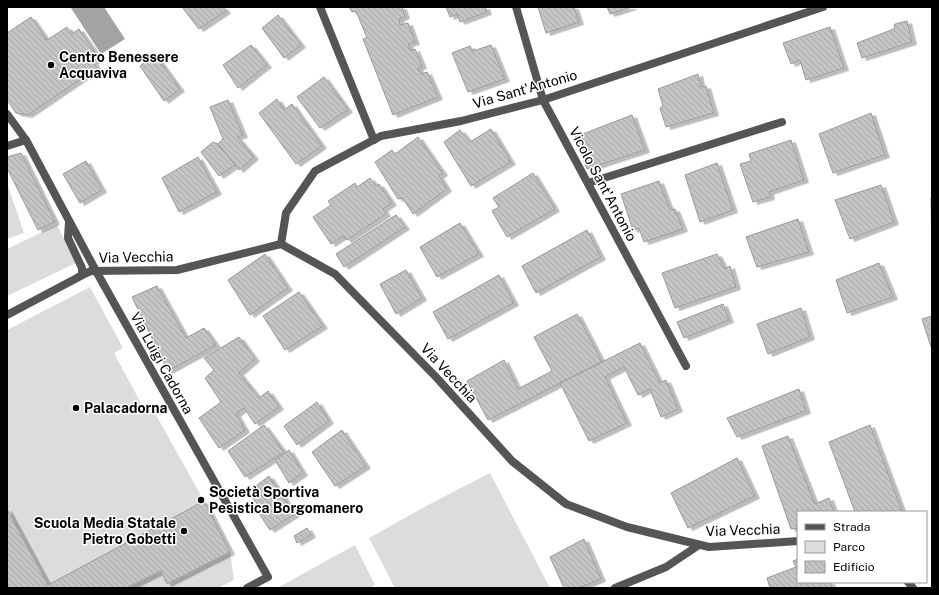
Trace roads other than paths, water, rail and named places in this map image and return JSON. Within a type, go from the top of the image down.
[{"type":"street","points":[[320,7],[374,140]]},
{"type":"street","name":"Vicolo Sant'Antonio","points":[[516,7],[543,100],[686,366]]},
{"type":"street","name":"Via Sant'Antonio","points":[[281,244],[286,213],[315,171],[381,136],[460,120],[543,100],[823,7]]},
{"type":"street","name":"Via Luigi Cadorna","points":[[7,114],[26,140],[96,271],[268,577],[247,588]]},
{"type":"street","points":[[588,184],[782,122]]},
{"type":"street","points":[[7,146],[26,140]]},
{"type":"street","name":"Via Vecchia","points":[[69,221],[68,238],[82,268],[82,275]]},
{"type":"street","name":"Via Vecchia","points":[[7,315],[87,272],[177,270],[281,244],[335,274],[436,376],[512,461],[566,504],[627,526],[709,547],[797,541]]},
{"type":"street","points":[[615,588],[666,567],[700,545]]},
{"type":"place","name":"Centro Benessere Acquaviva","points":[[51,65]]},
{"type":"place","name":"Palacadorna","points":[[76,408]]},
{"type":"place","name":"Società Sportiva Pesistica Borgomanero","points":[[201,500]]},
{"type":"place","name":"Scuola Media Statale Pietro Gobetti","points":[[184,531]]}]
